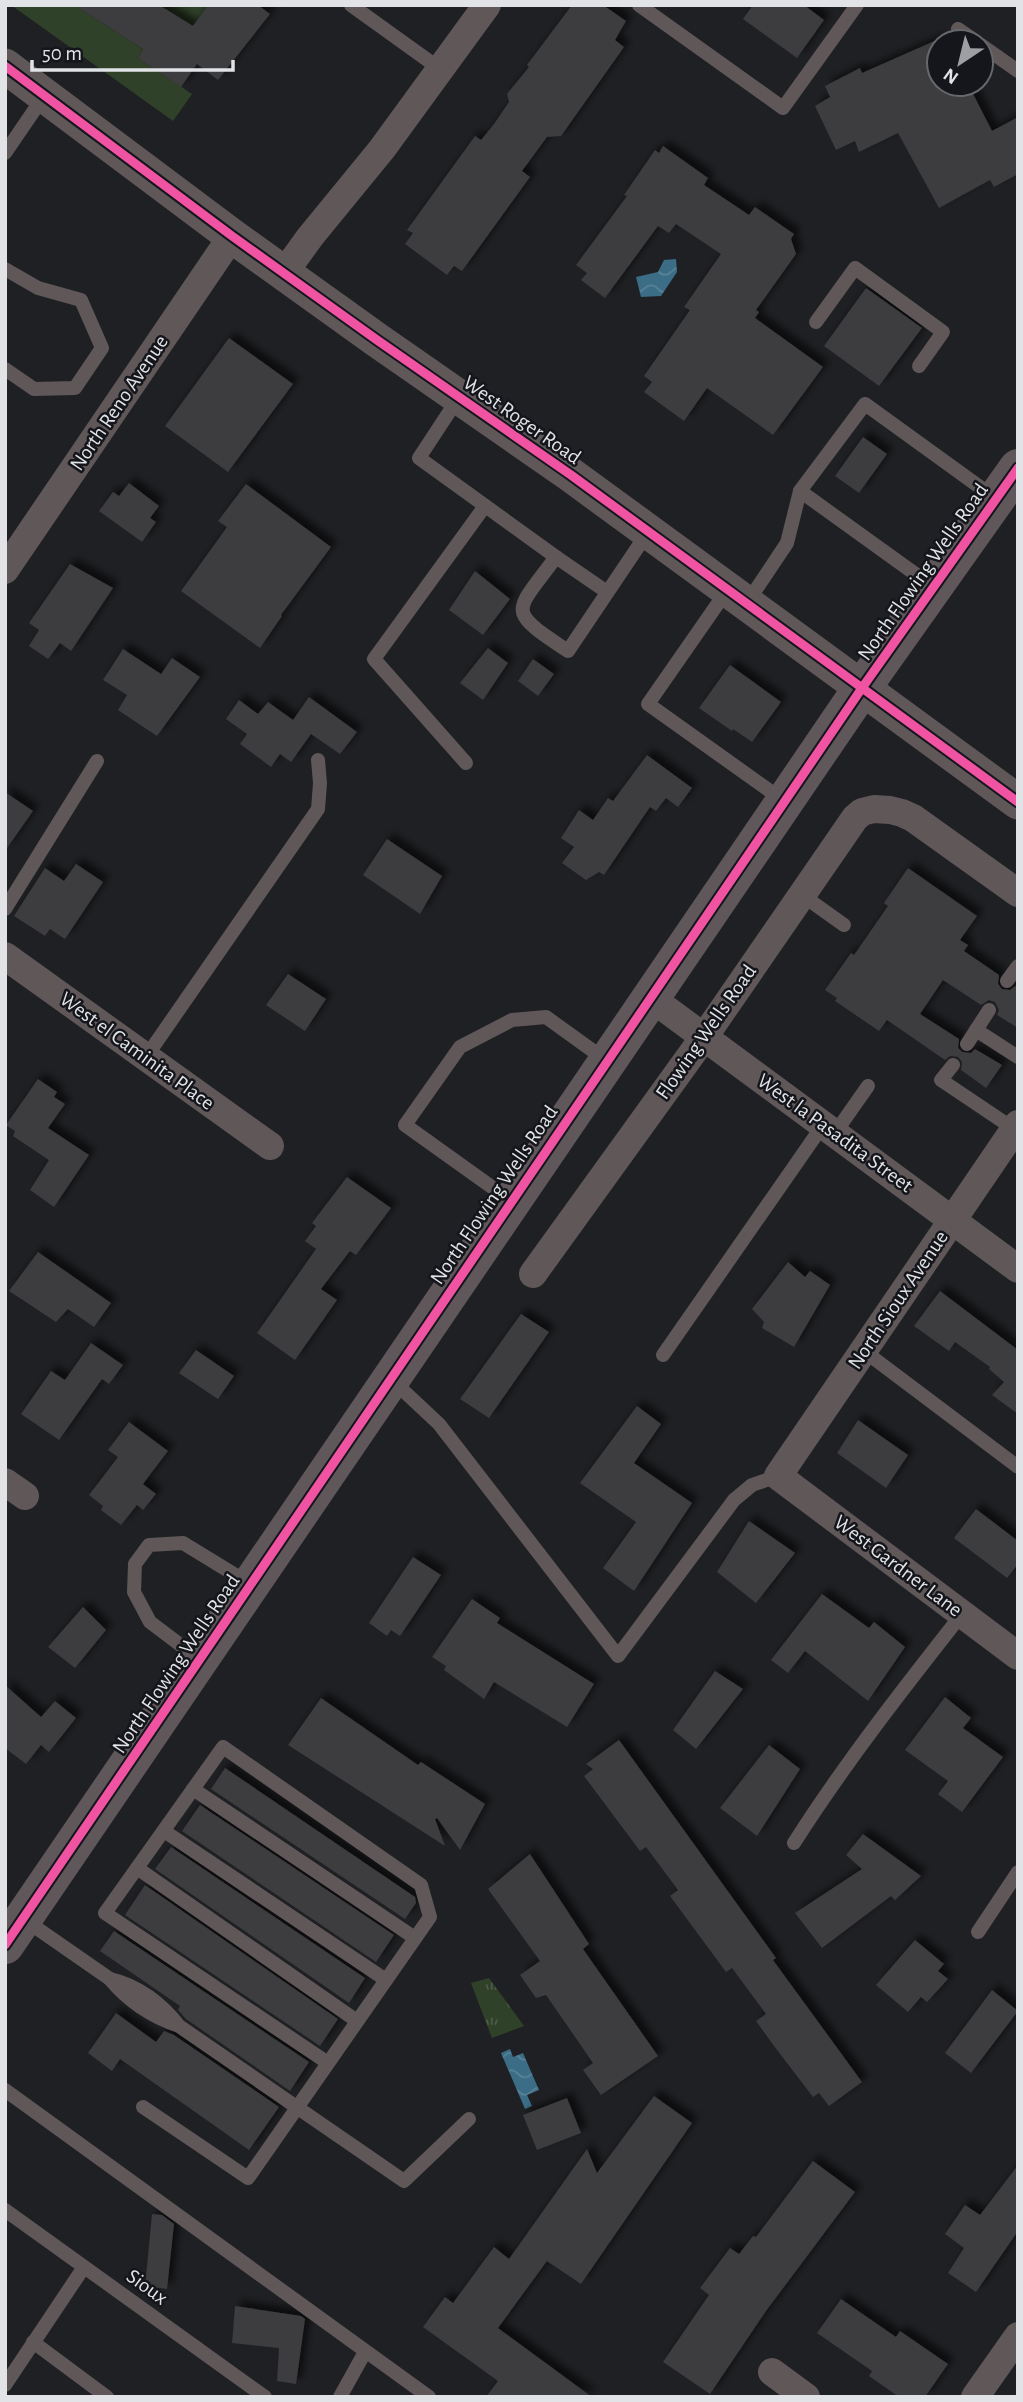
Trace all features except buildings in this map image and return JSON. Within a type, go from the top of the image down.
[{"type":"main road","name":"North Flowing Wells Road","points":[[14,1932],[862,688],[1018,468]]},
{"type":"street","points":[[284,273],[382,149],[487,5]]},
{"type":"street","name":"West Roger Road","points":[[5,66],[232,236],[648,531],[1018,802]]},
{"type":"street","name":"North Reno Avenue","points":[[5,570],[232,236]]},
{"type":"street","name":"Flowing Wells Road","points":[[533,1274],[704,1037],[855,818],[874,809],[890,810],[913,818],[1018,893]]},
{"type":"street","name":"West el Caminita Place","points":[[5,956],[270,1146]]},
{"type":"street","name":"West la Pasadita Street","points":[[651,998],[1018,1269]]},
{"type":"street","name":"North Sioux Avenue","points":[[778,1476],[1016,1127]]},
{"type":"street","name":"West Gardner Lane","points":[[778,1476],[1018,1656]]},
{"type":"street","points":[[975,2397],[1014,2348]]},
{"type":"street","points":[[772,2372],[806,2397]]},
{"type":"lane","points":[[351,5],[440,69]]},
{"type":"lane","points":[[639,5],[783,108],[857,5]]},
{"type":"lane","points":[[995,54],[1018,71]]},
{"type":"lane","points":[[5,153],[45,95]]},
{"type":"lane","points":[[816,322],[855,268],[943,332],[919,366]]},
{"type":"lane","points":[[5,269],[38,288],[81,300],[102,348],[75,388],[34,389],[5,369]]},
{"type":"lane","points":[[459,397],[419,458],[607,592]]},
{"type":"lane","points":[[785,802],[648,704],[737,596],[788,543],[800,491],[865,404],[996,499]]},
{"type":"lane","points":[[800,491],[934,587]]},
{"type":"lane","points":[[467,763],[374,659],[485,506]]},
{"type":"lane","points":[[556,556],[522,603],[522,615],[531,626],[568,651],[648,531]]},
{"type":"lane","points":[[146,1057],[318,809],[318,760]]},
{"type":"lane","points":[[5,909],[97,761]]},
{"type":"lane","points":[[802,895],[844,925]]},
{"type":"lane","points":[[1007,981],[1018,966]]},
{"type":"lane","points":[[967,1044],[989,1010]]},
{"type":"lane","points":[[511,1200],[405,1125],[460,1047],[512,1020],[546,1017],[607,1061]]},
{"type":"lane","points":[[976,1030],[1018,1057]]},
{"type":"lane","points":[[953,1065],[941,1080],[1016,1127]]},
{"type":"lane","points":[[663,1355],[829,1129],[868,1086]]},
{"type":"lane","points":[[864,1351],[1018,1467]]},
{"type":"lane","points":[[390,1379],[439,1424],[618,1656],[734,1500],[752,1485],[778,1476]]},
{"type":"lane","points":[[199,1659],[150,1622],[134,1592],[135,1564],[149,1545],[183,1544],[251,1584]]},
{"type":"lane","points":[[794,1843],[828,1790],[877,1723],[962,1614]]},
{"type":"lane","points":[[143,2107],[248,2178],[430,1917],[421,1885],[223,1747],[106,1913],[328,2063]]},
{"type":"lane","points":[[193,1789],[415,1938]]},
{"type":"lane","points":[[164,1830],[386,1980]]},
{"type":"lane","points":[[137,1868],[357,2021]]},
{"type":"lane","points":[[978,1932],[1018,1872]]},
{"type":"lane","points":[[14,1932],[110,1979],[128,1983],[166,2009],[179,2026],[404,2181],[469,2119]]},
{"type":"lane","points":[[5,2090],[429,2397]]},
{"type":"lane","name":"Sioux","points":[[5,2210],[265,2397]]},
{"type":"lane","points":[[5,2385],[84,2267]]},
{"type":"lane","points":[[33,2342],[107,2397]]},
{"type":"lane","points":[[340,2397],[365,2352]]},
{"type":"green space","points":[[11,5],[74,5],[143,49],[138,58],[192,94],[173,121]]},
{"type":"green space","points":[[159,5],[208,5],[193,26]]},
{"type":"green space","points":[[489,1978],[524,2026],[492,2038],[471,1983]]},
{"type":"water","points":[[676,259],[677,272],[661,296],[641,297],[636,277],[658,272],[664,260]]},
{"type":"water","points":[[510,2049],[513,2057],[523,2053],[539,2090],[527,2095],[532,2106],[525,2109],[501,2053]]},
{"type":"cycle path","points":[[5,66],[232,236],[571,475],[1018,802]]},
{"type":"cycle path","points":[[5,1945],[862,688],[1018,468]]}]
